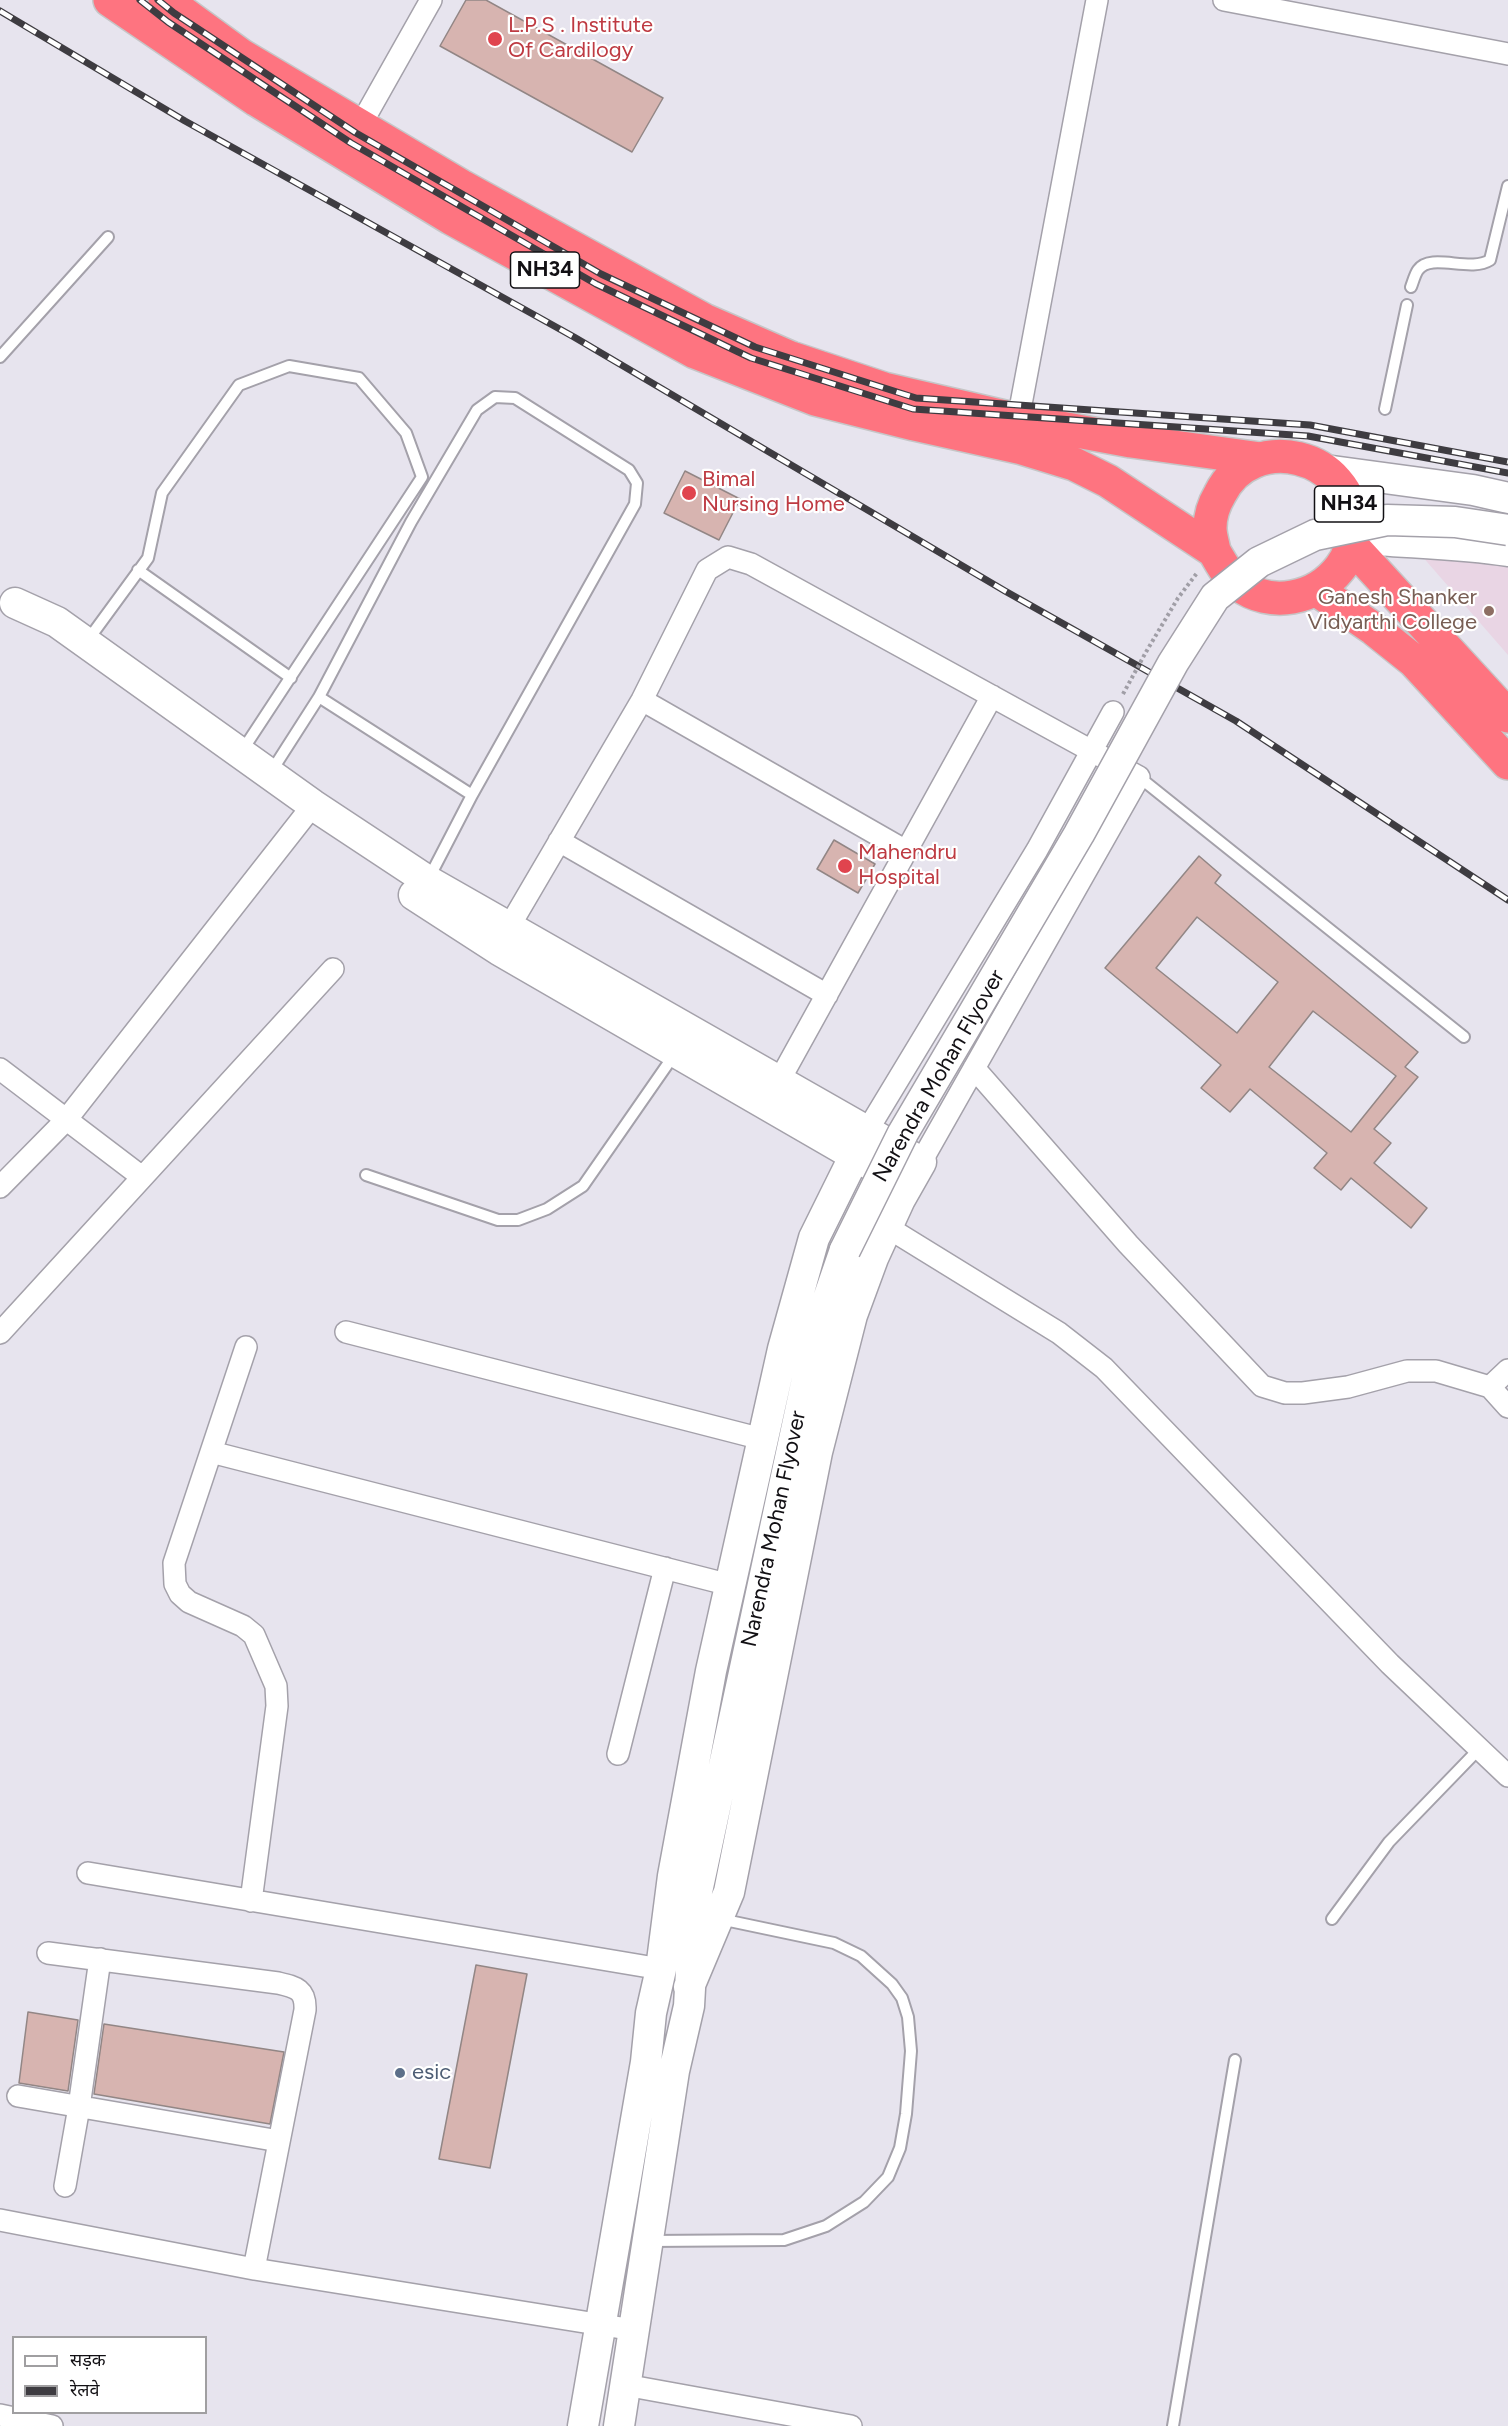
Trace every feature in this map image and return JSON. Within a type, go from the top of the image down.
[{"type":"highway","name":"NH34","points":[[110,0],[256,100],[431,205],[694,352],[815,399],[1022,448],[1074,464],[1108,481],[1214,551]]},
{"type":"highway","name":"NH34","points":[[181,4],[242,56],[461,186],[704,320],[791,358],[884,389],[1018,420],[1131,441],[1261,459],[1283,456],[1305,460],[1325,470],[1339,484],[1349,500],[1353,519],[1352,542],[1344,563],[1332,578],[1317,590],[1297,597],[1277,598],[1257,594],[1238,584],[1224,569],[1214,551],[1210,528],[1214,506],[1224,485],[1240,469],[1261,459]]},
{"type":"highway","name":"NH34","points":[[1352,542],[1508,716]]},
{"type":"highway","points":[[1317,590],[1374,629],[1414,662],[1508,763]]},
{"type":"street","points":[[360,126],[431,0]]},
{"type":"street","points":[[1018,420],[1097,0]]},
{"type":"street","points":[[1224,0],[1508,54]]},
{"type":"street","points":[[1325,470],[1473,490],[1508,498]]},
{"type":"street","name":"Narendra Mohan Flyover","points":[[619,2426],[674,2071],[689,2006],[695,1901],[818,1328],[845,1250],[903,1133],[1079,834],[1173,663],[1215,597],[1259,562],[1315,535],[1387,520],[1455,522],[1508,530]]},
{"type":"street","points":[[1352,542],[1466,545],[1508,551]]},
{"type":"street","points":[[509,927],[642,700],[707,570],[728,557],[751,564],[1139,777],[914,1173],[873,1258],[852,1314],[817,1452],[729,1892],[689,1987]]},
{"type":"street","points":[[8,596],[57,622],[269,774],[307,813],[779,1081],[861,1144]]},
{"type":"street","points":[[8,596],[43,635],[307,813],[499,950],[676,1052],[861,1144],[914,1173]]},
{"type":"street","points":[[779,1081],[992,696]]},
{"type":"street","points":[[642,700],[906,851]]},
{"type":"street","points":[[584,2426],[646,2062],[651,2013],[661,1969],[673,1876],[711,1671],[783,1349],[814,1238],[861,1144],[1038,850],[1118,703]]},
{"type":"street","points":[[0,1187],[66,1120],[307,813]]},
{"type":"street","points":[[559,841],[826,995]]},
{"type":"street","points":[[0,1333],[333,969]]},
{"type":"street","points":[[974,1068],[1128,1244],[1262,1386],[1285,1393],[1303,1393],[1348,1387],[1407,1371],[1436,1371],[1490,1387],[1508,1407]]},
{"type":"street","points":[[0,1069],[142,1178]]},
{"type":"street","points":[[887,1227],[1059,1334],[1104,1368],[1390,1664],[1508,1776]]},
{"type":"street","points":[[346,1332],[762,1439]]},
{"type":"street","points":[[246,1347],[174,1563],[175,1584],[180,1594],[189,1602],[243,1626],[254,1635],[276,1686],[278,1706],[251,1901]]},
{"type":"street","points":[[1490,1387],[1508,1370]]},
{"type":"street","points":[[211,1452],[730,1585]]},
{"type":"street","points":[[618,1754],[664,1568]]},
{"type":"street","points":[[88,1874],[661,1969]]},
{"type":"street","name":"Narendra Mohan Flyover","points":[[661,1969],[695,1901]]},
{"type":"street","points":[[48,1953],[278,1983],[292,1986],[301,1992],[305,2000],[305,2010],[254,2269]]},
{"type":"street","points":[[65,2186],[100,1959]]},
{"type":"street","points":[[18,2096],[279,2141]]},
{"type":"street","points":[[0,2220],[254,2269],[634,2330]]},
{"type":"street","points":[[625,2385],[851,2426]]},
{"type":"street","points":[[0,2415],[52,2426]]},
{"type":"lane","points":[[1411,287],[1418,270],[1432,262],[1478,265],[1490,260],[1508,186]]},
{"type":"lane","points":[[0,357],[108,237]]},
{"type":"lane","points":[[1385,409],[1407,305]]},
{"type":"lane","points":[[86,643],[148,558],[162,493],[239,385],[289,366],[359,378],[406,433],[422,477],[241,754]]},
{"type":"lane","points":[[269,774],[319,697],[411,522],[477,410],[495,397],[515,398],[629,470],[637,483],[635,504],[472,795],[428,881]]},
{"type":"lane","points":[[138,570],[291,678]]},
{"type":"lane","points":[[319,697],[472,795]]},
{"type":"lane","points":[[1139,777],[1464,1037]]},
{"type":"lane","points":[[366,1175],[498,1220],[518,1220],[547,1209],[583,1186],[676,1052]]},
{"type":"lane","points":[[1332,1919],[1389,1842],[1479,1749]]},
{"type":"lane","points":[[648,2241],[784,2240],[826,2226],[864,2202],[888,2177],[900,2148],[906,2114],[911,2051],[908,2017],[902,1998],[892,1984],[861,1956],[834,1943],[719,1919]]},
{"type":"lane","points":[[1173,2426],[1235,2060]]},
{"type":"path","points":[[1118,703],[1178,598],[1214,551]]},
{"type":"shaded area","name":"Ganesh Shanker Vidyarthi College","points":[[1421,555],[1508,567],[1508,655]]},
{"type":"building","points":[[466,0],[486,0],[663,98],[632,152],[440,46]]},
{"type":"building","points":[[685,471],[740,499],[719,540],[664,513]]},
{"type":"building","points":[[834,840],[875,864],[858,893],[817,869]]},
{"type":"building","points":[[1199,856],[1221,875],[1215,883],[1418,1052],[1405,1067],[1418,1077],[1374,1129],[1391,1143],[1374,1163],[1427,1208],[1411,1228],[1351,1178],[1341,1190],[1314,1168],[1327,1153],[1250,1089],[1230,1112],[1201,1088],[1221,1065],[1105,968]],"holes":[[[1197,917],[1278,982],[1237,1033],[1156,968]],[[1313,1011],[1396,1076],[1351,1132],[1269,1067]]]},
{"type":"building","points":[[476,1965],[527,1974],[490,2168],[439,2159]]},
{"type":"building","points":[[28,2012],[78,2020],[68,2091],[19,2083]]},
{"type":"building","points":[[104,2024],[284,2052],[270,2124],[94,2094]]},
{"type":"railway","points":[[140,0],[168,22],[351,143],[596,284],[751,358],[913,409],[1308,436],[1508,473]]},
{"type":"railway","points":[[158,0],[174,13],[356,133],[601,274],[755,347],[916,398],[1310,425],[1508,462]]},
{"type":"railway","points":[[0,11],[185,121],[574,337],[1005,591],[1236,721],[1508,900]]},
{"type":"place","name":"L.P.S . Institute Of Cardilogy","points":[[495,39]]},
{"type":"place","name":"Bimal Nursing Home","points":[[689,493]]},
{"type":"place","name":"Ganesh Shanker Vidyarthi College","points":[[1489,611]]},
{"type":"place","name":"Mahendru Hospital","points":[[845,866]]},
{"type":"place","name":"esic","points":[[400,2073]]}]
